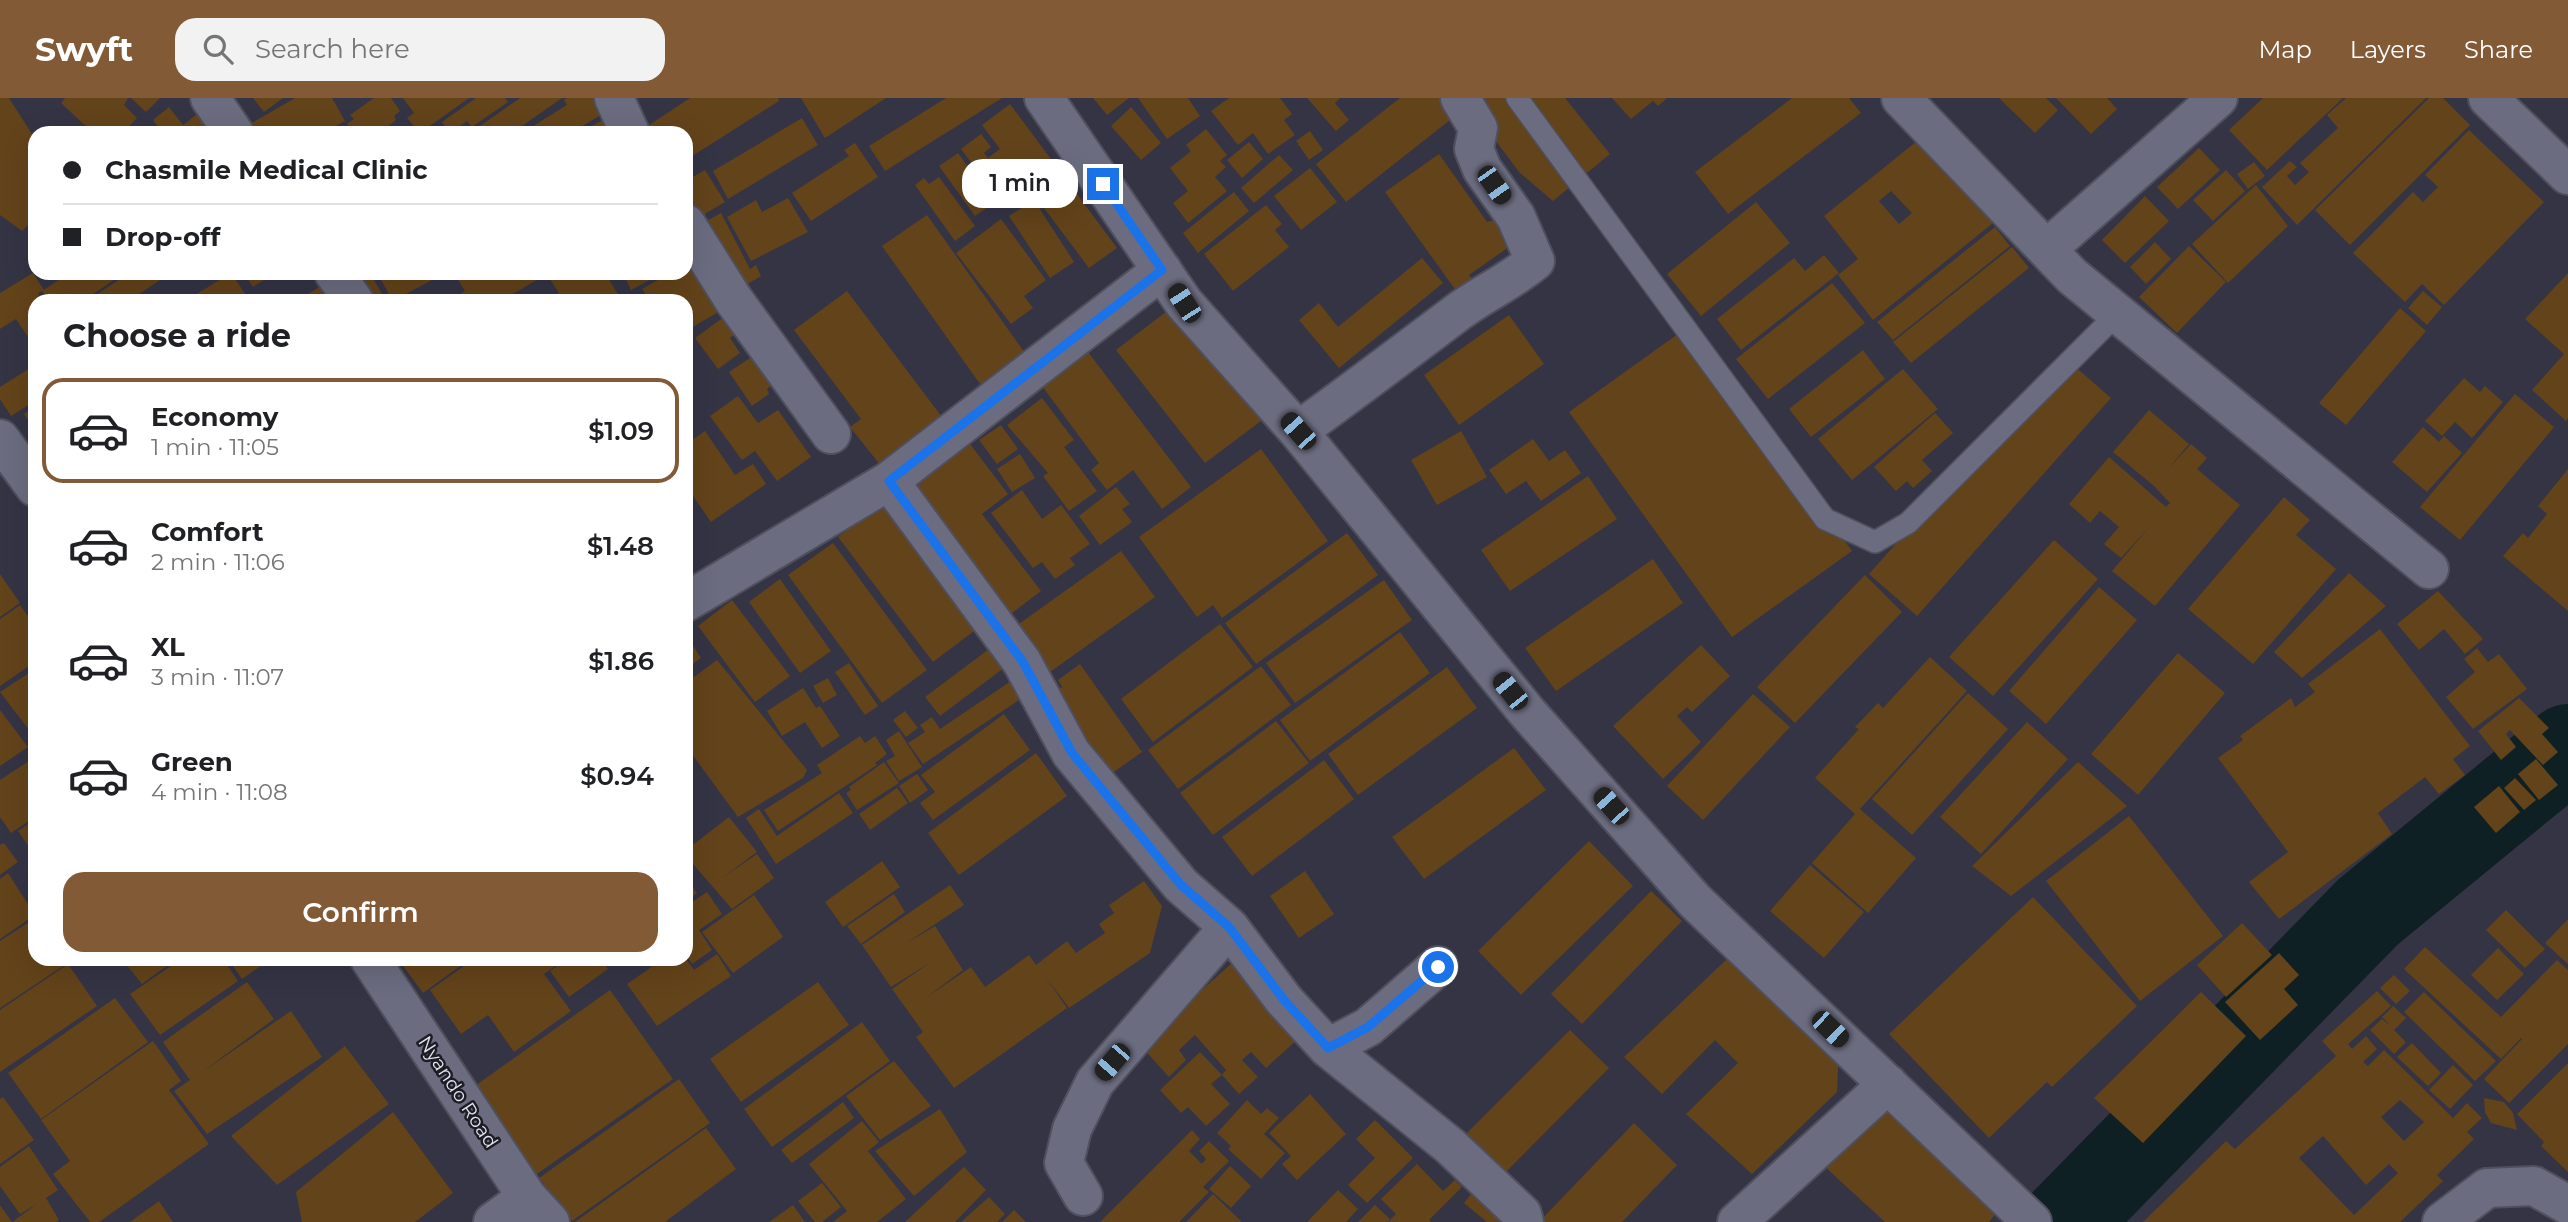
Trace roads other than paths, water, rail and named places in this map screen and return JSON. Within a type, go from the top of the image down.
[{"type":"street","points":[[210,98],[229,126]]},
{"type":"street","points":[[614,98],[627,126]]},
{"type":"street","points":[[1044,98],[1184,303],[1298,431],[1527,712],[1695,901],[2032,1222]]},
{"type":"street","points":[[1298,431],[1420,344],[1456,313],[1535,261],[1516,217],[1482,169],[1474,149],[1478,128],[1460,98]]},
{"type":"street","points":[[1900,98],[2072,276],[2430,569]]},
{"type":"street","points":[[2047,249],[2218,98]]},
{"type":"street","points":[[2488,98],[2568,175]]},
{"type":"street","points":[[693,235],[733,299],[831,434]]},
{"type":"street","points":[[693,598],[889,481],[1162,270]]},
{"type":"street","points":[[0,439],[28,477]]},
{"type":"street","points":[[889,481],[1023,662],[1072,753],[1181,885],[1229,927],[1284,1000],[1328,1048],[1450,1146],[1522,1214],[1524,1222]]},
{"type":"street","points":[[1083,1196],[1064,1163],[1072,1129],[1095,1082],[1229,927]]},
{"type":"street","name":"Nyando Road","points":[[375,966],[539,1209]]},
{"type":"street","points":[[1328,1048],[1368,1027],[1438,967]]},
{"type":"street","points":[[1737,1222],[1888,1084]]},
{"type":"street","points":[[2442,1222],[2487,1188],[2534,1186],[2568,1205]]},
{"type":"street","points":[[493,1222],[539,1209]]},
{"type":"lane","points":[[1517,98],[1825,519],[1875,542],[1908,523],[2118,313]]},
{"type":"waterway","points":[[2065,1222],[2368,912],[2568,748]]}]
